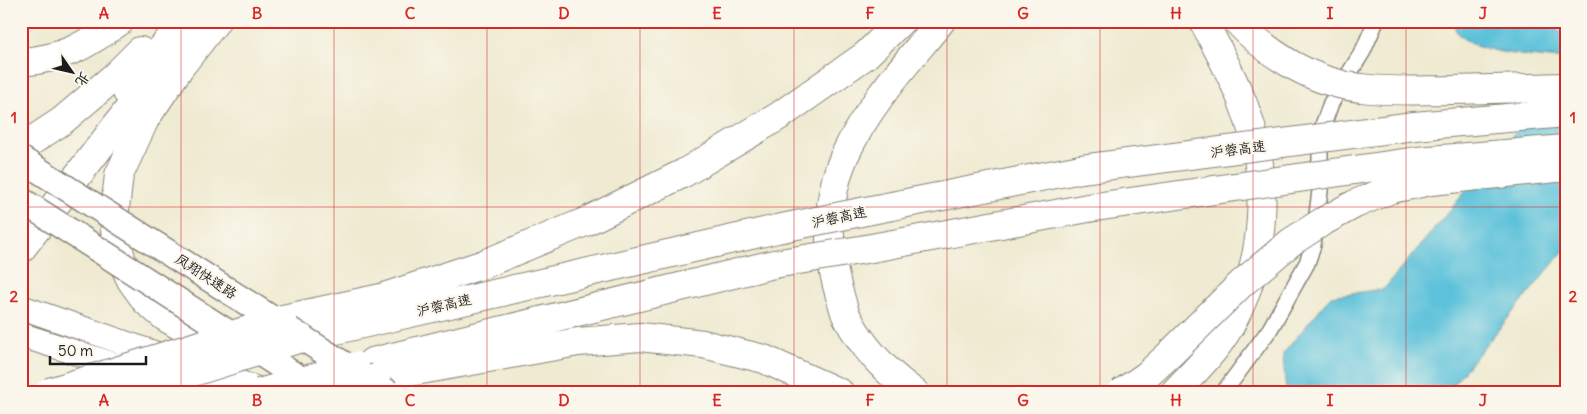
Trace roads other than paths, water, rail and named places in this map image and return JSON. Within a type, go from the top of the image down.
[{"type":"highway","points":[[21,62],[50,59],[77,49],[120,21]]},
{"type":"highway","points":[[48,392],[292,328],[484,264],[585,222],[684,173],[779,116],[866,55],[901,21]]},
{"type":"highway","points":[[915,393],[896,380],[869,351],[846,316],[834,278],[830,239],[832,197],[844,159],[862,124],[884,91],[941,21]]},
{"type":"highway","points":[[1174,393],[1203,364],[1230,326],[1248,285],[1260,239],[1262,193],[1257,150],[1245,108],[1229,68],[1203,21]]},
{"type":"highway","points":[[1237,21],[1253,39],[1282,58],[1312,74],[1348,86],[1400,91],[1566,86]]},
{"type":"highway","points":[[21,249],[62,186],[153,69],[193,25]]},
{"type":"highway","points":[[193,25],[153,69],[145,118],[119,175],[114,217],[116,240],[122,261],[131,280],[146,301],[164,318],[187,330],[332,393]]},
{"type":"highway","points":[[21,148],[62,121],[115,76],[153,69]]},
{"type":"highway","name":"沪蓉高速","points":[[127,393],[292,328],[1081,169],[1414,126],[1566,113]]},
{"type":"highway","points":[[21,200],[321,393],[774,264],[1088,208],[1416,161],[1566,149]]},
{"type":"highway","name":"凤翔快速路","points":[[21,159],[374,379]]},
{"type":"highway","points":[[1121,393],[1146,376],[1241,284],[1291,242],[1355,204],[1391,189],[1431,181],[1566,167]]},
{"type":"highway","points":[[21,227],[62,186]]},
{"type":"highway","points":[[259,393],[374,379],[578,342],[640,337],[703,344],[764,359],[840,393]]},
{"type":"main road","points":[[21,307],[269,393]]},
{"type":"main road","points":[[21,335],[202,393]]},
{"type":"street","points":[[1223,393],[1270,330],[1307,263],[1313,244],[1320,191],[1322,128],[1331,103],[1363,51],[1376,21]]},
{"type":"water","points":[[1452,21],[1543,21],[1566,34],[1566,59],[1510,53],[1481,46],[1459,35]]},
{"type":"water","points":[[1566,71],[1566,248],[1446,393],[1286,393],[1283,354],[1331,296],[1384,289]]}]
